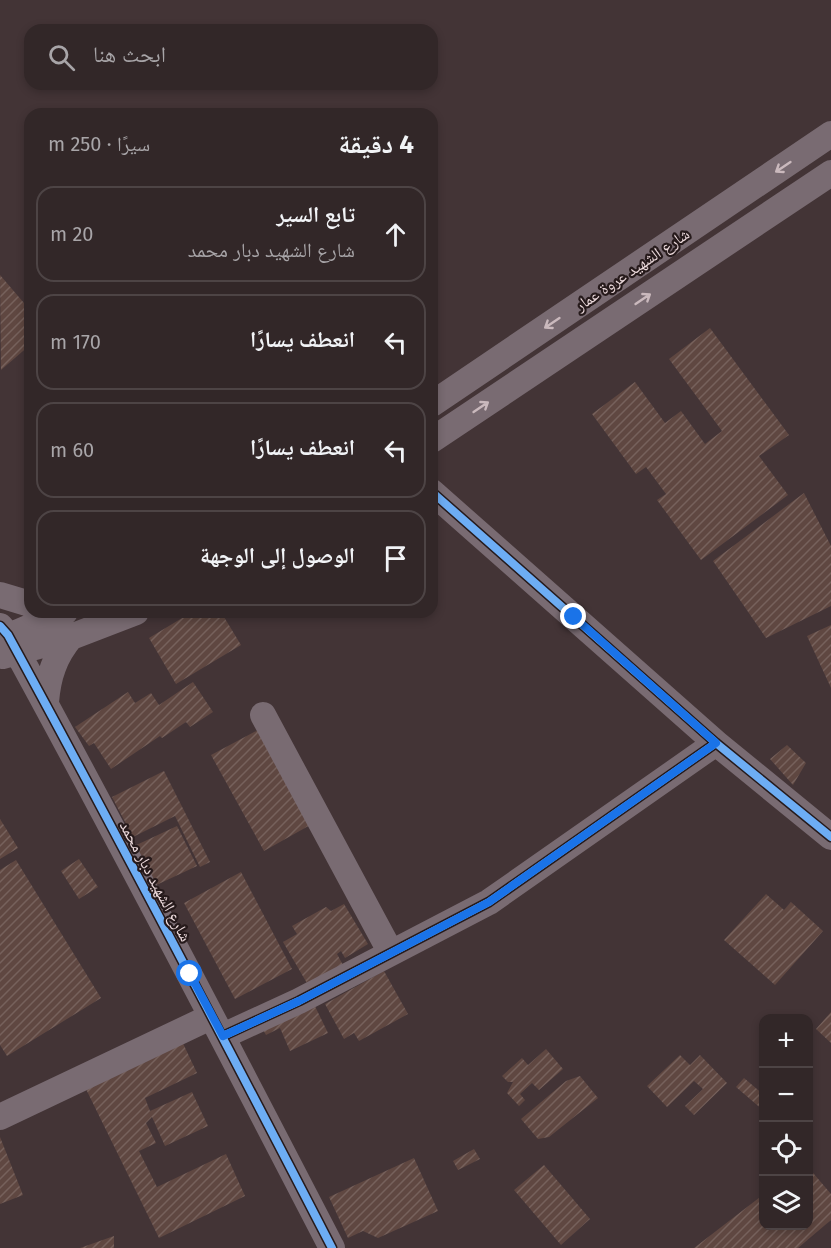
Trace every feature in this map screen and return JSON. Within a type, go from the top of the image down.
[{"type":"street","name":"شارع الشهيد عروة عمار","points":[[438,400],[831,134]]},
{"type":"street","name":"شارع الشهيد عروة عمار","points":[[438,436],[831,173]]},
{"type":"street","points":[[438,497],[716,743],[831,837]]},
{"type":"street","points":[[0,595],[24,602]]},
{"type":"street","points":[[5,644],[54,618]]},
{"type":"street","points":[[5,644],[72,636],[120,618]]},
{"type":"street","points":[[46,702],[47,687],[53,667],[63,647],[72,636]]},
{"type":"street","name":"شارع الشهيد دبار محمد","points":[[5,644],[46,702],[223,1036],[332,1248]]},
{"type":"street","name":"شارع الشهيد دبار محمد","points":[[5,644],[318,1248]]},
{"type":"street","points":[[262,715],[391,953]]},
{"type":"street","points":[[223,1036],[299,1001],[489,902],[716,743]]},
{"type":"street","points":[[0,1117],[200,1022]]},
{"type":"building","points":[[0,275],[24,303],[24,350],[1,370]]},
{"type":"building","points":[[710,328],[789,435],[759,456],[788,495],[701,560],[657,500],[666,494],[646,467],[636,474],[592,414],[635,382],[665,423],[681,411],[705,444],[722,431],[669,359]]},
{"type":"building","points":[[804,493],[831,546],[831,606],[766,638],[713,561]]},
{"type":"building","points":[[182,618],[225,618],[241,645],[176,684],[149,638]]},
{"type":"building","points":[[831,625],[831,688],[807,636]]},
{"type":"building","points":[[193,682],[213,712],[190,727],[186,722],[162,738],[160,736],[111,769],[94,743],[89,746],[75,727],[128,692],[135,703],[151,693],[159,705]]},
{"type":"building","points":[[260,729],[312,824],[264,851],[211,755]]},
{"type":"building","points":[[787,745],[806,763],[793,785],[770,759]]},
{"type":"building","points":[[164,771],[210,862],[200,867],[175,816],[133,837],[112,797]]},
{"type":"building","points":[[0,819],[18,848],[0,859]]},
{"type":"building","points":[[177,826],[197,866],[150,888],[130,848]]},
{"type":"building","points":[[79,859],[98,887],[79,899],[61,871]]},
{"type":"building","points":[[16,860],[101,998],[7,1056],[0,1045],[0,870]]},
{"type":"building","points":[[241,872],[292,969],[235,999],[184,903]]},
{"type":"building","points":[[766,894],[784,910],[791,902],[823,931],[775,985],[724,940]]},
{"type":"building","points":[[344,904],[368,944],[345,958],[341,951],[337,954],[343,965],[308,985],[283,942],[297,934],[292,926],[326,907],[331,911]]},
{"type":"building","points":[[384,971],[408,1014],[359,1041],[354,1033],[344,1039],[325,1004]]},
{"type":"building","points":[[311,998],[328,1033],[290,1051],[280,1028],[266,1035],[259,1022]]},
{"type":"building","points":[[831,1012],[831,1043],[816,1029]]},
{"type":"building","points":[[180,1037],[197,1073],[145,1098],[150,1111],[192,1092],[208,1126],[165,1146],[152,1117],[146,1123],[156,1143],[139,1151],[157,1187],[226,1154],[245,1196],[159,1238],[83,1083]]},
{"type":"building","points":[[546,1049],[563,1069],[539,1090],[532,1083],[520,1094],[525,1100],[519,1106],[507,1093],[513,1082],[508,1082],[502,1076],[522,1058],[528,1065]]},
{"type":"building","points":[[680,1055],[690,1065],[700,1055],[727,1083],[694,1115],[685,1106],[703,1089],[694,1081],[667,1107],[647,1086]]},
{"type":"building","points":[[580,1076],[598,1098],[549,1137],[538,1139],[521,1119],[566,1081]]},
{"type":"building","points":[[744,1078],[759,1091],[759,1107],[736,1087]]},
{"type":"building","points":[[0,1137],[23,1195],[0,1204]]},
{"type":"building","points":[[474,1149],[480,1159],[458,1170],[453,1161]]},
{"type":"building","points":[[414,1158],[438,1211],[378,1238],[363,1231],[348,1238],[329,1197]]},
{"type":"building","points":[[544,1165],[590,1219],[561,1245],[514,1190]]},
{"type":"building","points":[[813,1173],[831,1194],[831,1220],[798,1248],[694,1248],[759,1198],[759,1230],[813,1230]]},
{"type":"building","points":[[114,1236],[114,1248],[80,1248]]},
{"type":"cycle path","points":[[438,497],[716,743],[831,837]]},
{"type":"cycle path","points":[[0,626],[8,635],[91,788],[332,1248]]},
{"type":"cycle path","points":[[223,1036],[299,1001],[489,902],[716,743]]},
{"type":"route","points":[[190,974],[223,1036],[299,1001],[489,902],[716,743],[574,617]]}]
